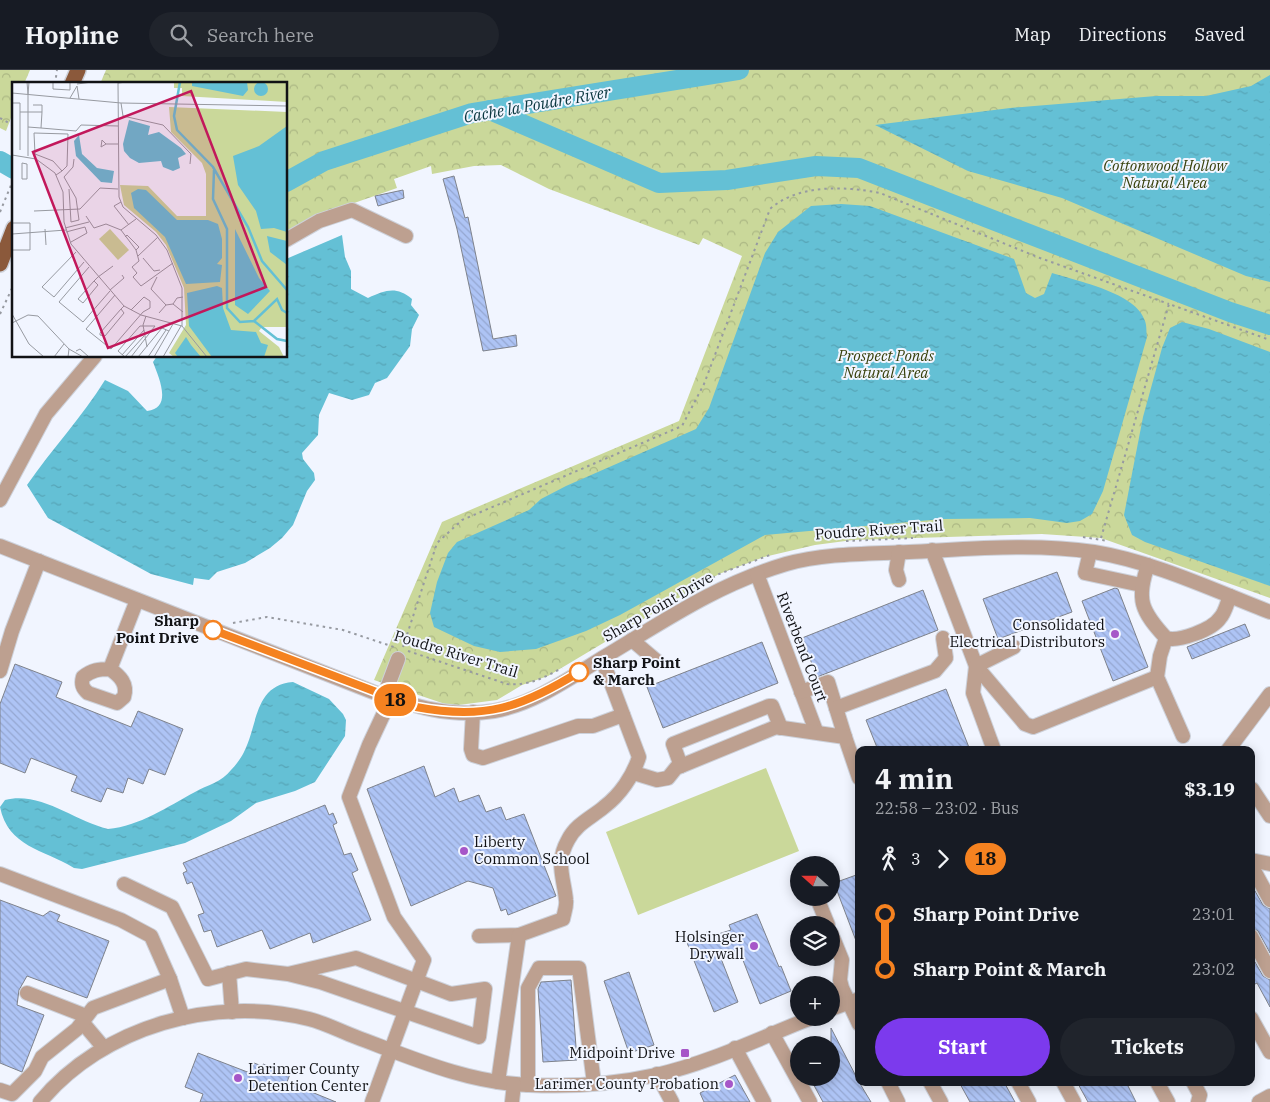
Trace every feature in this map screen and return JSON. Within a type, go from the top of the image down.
[{"type":"main road","points":[[73,82],[78,70]]},
{"type":"main road","points":[[0,264],[12,233]]},
{"type":"street","points":[[288,239],[319,222],[352,210],[406,236]]},
{"type":"street","points":[[0,500],[46,414],[93,358]]},
{"type":"street","name":"Sharp Point Drive","points":[[0,546],[388,697],[416,707],[441,712],[473,712],[501,709],[525,701],[553,688],[693,603],[737,581],[789,564],[834,556],[932,550],[1037,547],[1090,552],[1148,565],[1270,612]]},
{"type":"street","points":[[932,550],[976,666],[1025,724],[1033,727],[1156,677]]},
{"type":"street","points":[[898,580],[896,570],[899,552]]},
{"type":"street","points":[[1090,552],[1085,573],[1141,585]]},
{"type":"street","points":[[0,671],[12,631],[39,562]]},
{"type":"street","points":[[1148,565],[1141,585],[1140,598],[1155,626],[1166,638],[1180,640],[1215,623],[1220,618],[1230,596]]},
{"type":"street","name":"Riverbend Court","points":[[756,574],[816,731]]},
{"type":"street","points":[[110,669],[137,600]]},
{"type":"street","points":[[836,708],[935,671],[942,666],[946,658],[939,640],[963,631]]},
{"type":"street","points":[[1166,638],[1156,677],[1183,736]]},
{"type":"street","points":[[632,640],[658,662]]},
{"type":"street","points":[[976,666],[1014,647]]},
{"type":"street","points":[[372,1102],[393,1051],[424,960],[394,917],[349,797],[388,697],[400,654]]},
{"type":"street","points":[[479,936],[519,935],[563,919],[567,902],[561,878],[562,856],[568,840],[580,824],[605,807],[634,773],[639,758],[602,658]]},
{"type":"street","points":[[976,666],[973,693],[993,746]]},
{"type":"street","points":[[801,692],[828,682],[855,766]]},
{"type":"street","points":[[1231,746],[1270,694]]},
{"type":"street","points":[[681,766],[673,744],[769,706],[772,706],[781,728]]},
{"type":"street","points":[[473,712],[471,749],[473,755],[482,758],[578,726],[592,726],[623,715]]},
{"type":"street","points":[[634,773],[657,780],[668,778],[676,768],[776,728],[816,731],[845,737]]},
{"type":"street","points":[[1255,794],[1270,816]]},
{"type":"street","points":[[1255,861],[1270,864]]},
{"type":"street","points":[[1255,872],[1270,900]]},
{"type":"street","points":[[0,874],[121,920],[151,936],[170,978],[182,1018]]},
{"type":"street","points":[[124,884],[172,907],[208,979],[246,969],[288,974],[320,982],[479,1037],[485,989],[452,994],[356,958],[288,974]]},
{"type":"street","points":[[498,1082],[519,935]]},
{"type":"street","points":[[1255,943],[1270,971]]},
{"type":"street","points":[[840,955],[842,960],[840,980],[853,1001],[840,1006]]},
{"type":"street","points":[[512,1102],[521,1084],[528,988],[539,968],[579,968],[594,1083]]},
{"type":"street","points":[[229,973],[232,1012]]},
{"type":"street","points":[[0,1090],[12,1094],[35,1071],[42,1057],[85,1020],[93,1008],[170,978]]},
{"type":"street","points":[[27,993],[85,1020],[104,1048]]},
{"type":"street","points":[[40,1102],[60,1081],[104,1048],[149,1028],[182,1018],[232,1012],[266,1012],[311,1020],[441,1069],[498,1082],[521,1084],[594,1083],[657,1074],[735,1048],[790,1026]]},
{"type":"street","points":[[1255,1025],[1270,1052]]},
{"type":"street","points":[[772,1033],[810,1102]]},
{"type":"street","points":[[735,1048],[764,1102]]},
{"type":"street","points":[[657,1074],[672,1102]]},
{"type":"street","points":[[890,1086],[898,1102]]},
{"type":"street","points":[[932,1086],[941,1102]]},
{"type":"street","points":[[1020,1086],[1029,1102]]},
{"type":"street","points":[[1065,1086],[1074,1102]]},
{"type":"street","points":[[1159,1086],[1168,1102]]},
{"type":"street","points":[[1195,1086],[1200,1095],[1198,1102]]},
{"type":"street","points":[[1259,1102],[1270,1096]]},
{"type":"path","points":[[0,118],[12,125]]},
{"type":"path","points":[[0,212],[12,183]]},
{"type":"path","points":[[400,654],[437,544],[462,520],[682,426],[704,384],[770,209],[781,199],[817,190],[854,188],[880,193],[1040,258],[1270,340]]},
{"type":"path","points":[[0,314],[12,288]]},
{"type":"path","points":[[1101,538],[1169,304]]},
{"type":"path","points":[[1081,537],[1101,538],[1114,544]]},
{"type":"path","name":"Poudre River Trail","points":[[844,541],[919,538]]},
{"type":"path","points":[[703,584],[720,574],[773,555]]},
{"type":"path","name":"Poudre River Trail","points":[[226,622],[236,623],[267,617],[342,630],[400,654],[507,684],[522,686],[563,667]]},
{"type":"green space","points":[[0,70],[30,70],[25,82],[12,82],[12,115],[6,131],[0,128]]},
{"type":"green space","name":"Prospect Ponds Natural Area","points":[[106,70],[1270,70],[1270,598],[1101,538],[1042,534],[853,540],[815,545],[764,557],[719,574],[548,676],[522,685],[497,700],[451,706],[374,680],[442,522],[679,421],[742,256],[703,238],[699,245],[549,189],[501,165],[474,166],[432,174],[431,166],[394,179],[397,188],[320,215],[288,232],[288,82],[101,82]]},
{"type":"green space","points":[[766,768],[799,851],[638,915],[606,832]]},
{"type":"water","points":[[1270,75],[1270,282],[1246,276],[1062,198],[968,171],[875,125],[1010,108],[1156,96],[1206,96],[1251,86]]},
{"type":"water","points":[[841,204],[870,206],[1014,259],[1026,293],[1035,298],[1044,294],[1052,273],[1090,284],[1119,296],[1140,311],[1146,323],[1147,337],[1103,491],[1092,514],[1080,521],[1067,523],[1030,518],[942,519],[765,535],[620,615],[586,631],[536,649],[500,652],[474,646],[434,627],[430,613],[437,582],[448,553],[457,542],[529,510],[541,499],[566,486],[696,429],[709,408],[765,253],[778,232],[811,206]]},
{"type":"water","points":[[342,235],[345,257],[351,271],[351,289],[368,298],[386,291],[401,292],[412,299],[411,305],[419,315],[412,329],[410,346],[387,378],[375,383],[369,395],[352,400],[329,393],[319,415],[318,435],[302,453],[303,459],[314,473],[315,480],[307,491],[293,525],[282,538],[270,548],[245,563],[217,572],[209,580],[194,578],[193,585],[151,574],[48,518],[27,485],[87,407],[105,380],[128,391],[147,411],[155,409],[160,404],[162,398],[161,384],[153,362],[156,358],[288,358],[288,258]]},
{"type":"water","points":[[1182,322],[1209,329],[1270,352],[1270,586],[1145,542],[1132,535],[1124,515],[1143,417],[1162,348],[1170,328]]},
{"type":"water","points":[[293,682],[329,699],[346,720],[345,736],[315,782],[295,791],[256,803],[231,821],[185,843],[82,869],[74,868],[28,845],[11,831],[4,820],[0,807],[5,800],[18,798],[44,803],[108,829],[131,824],[153,815],[227,774],[237,764],[244,752],[264,698],[271,690],[280,685]]},
{"type":"building","points":[[454,176],[465,218],[468,217],[493,339],[516,335],[517,346],[483,351],[457,229],[443,179]]},
{"type":"building","points":[[403,190],[404,198],[378,206],[375,196]]},
{"type":"building","points":[[1057,572],[1072,612],[998,639],[983,599]]},
{"type":"building","name":"Consolidated Electrical Distributors","points":[[1115,588],[1118,589],[1148,667],[1113,681],[1082,601]]},
{"type":"building","points":[[923,590],[938,630],[817,677],[802,638]]},
{"type":"building","points":[[1245,624],[1250,636],[1192,659],[1187,647]]},
{"type":"building","points":[[762,642],[778,683],[663,728],[647,687]]},
{"type":"building","points":[[15,664],[62,682],[56,697],[131,727],[138,711],[183,729],[165,775],[149,769],[143,784],[128,778],[123,793],[107,788],[101,802],[71,791],[77,776],[31,758],[25,773],[0,763],[0,704]]},
{"type":"building","points":[[946,689],[968,746],[876,746],[866,720]]},
{"type":"building","name":"Liberty Common School","points":[[424,766],[435,797],[454,788],[459,802],[479,795],[486,812],[501,807],[506,820],[524,814],[556,896],[508,915],[506,909],[501,911],[493,888],[468,881],[411,906],[367,789]]},
{"type":"building","points":[[325,805],[329,815],[333,813],[337,823],[333,825],[344,855],[351,853],[358,870],[352,873],[371,920],[313,943],[310,933],[270,949],[262,930],[217,947],[211,930],[204,932],[198,915],[204,913],[192,882],[187,884],[183,873],[187,871],[183,863]]},
{"type":"building","points":[[855,875],[855,938],[840,899],[840,881]]},
{"type":"building","points":[[1255,891],[1263,905],[1270,909],[1270,953],[1258,931],[1255,929]]},
{"type":"building","points":[[0,900],[43,916],[50,911],[60,915],[57,921],[109,941],[87,998],[27,976],[19,990],[17,1005],[44,1015],[22,1072],[0,1063]]},
{"type":"building","points":[[757,914],[779,967],[781,966],[790,991],[760,1004],[739,950],[720,956],[738,1002],[714,1012],[686,940],[710,931],[712,936],[731,930],[729,925]]},
{"type":"building","points":[[1255,962],[1263,976],[1270,980],[1270,1007],[1257,983],[1255,984]]},
{"type":"building","points":[[629,972],[654,1045],[629,1053],[604,981]]},
{"type":"building","points":[[571,980],[577,1060],[543,1062],[538,989],[541,982]]},
{"type":"building","points":[[831,1028],[835,1036],[831,1036]]},
{"type":"building","points":[[840,1045],[855,1074],[855,1086],[861,1086],[871,1102],[823,1102],[814,1086],[840,1086]]},
{"type":"building","name":"Larimer County Detention Center","points":[[198,1053],[250,1073],[254,1063],[262,1066],[263,1064],[290,1074],[287,1082],[336,1102],[200,1102],[203,1094],[185,1087]]},
{"type":"building","name":"Larimer County Probation","points":[[735,1075],[750,1102],[704,1102],[700,1093]]},
{"type":"building","points":[[961,1086],[1006,1086],[1015,1102],[970,1102]]},
{"type":"building","points":[[1079,1086],[1128,1086],[1136,1102],[1088,1102]]},
{"type":"waterway","name":"Cache la Poudre River","points":[[288,181],[324,161],[472,113],[739,70]]},
{"type":"waterway","points":[[490,110],[659,183],[727,180],[816,166],[859,168],[1230,312],[1270,325]]},
{"type":"waterway","name":"Cache la Poudre River","points":[[0,161],[12,168]]},
{"type":"bus line","name":"18","points":[[213,630],[416,707],[441,712],[469,713],[510,707],[553,688],[579,672]]},
{"type":"place","name":"Sharp Point Drive","points":[[213,630]]},
{"type":"place","name":"Consolidated Electrical Distributors","points":[[1115,634]]},
{"type":"place","name":"Sharp Point & March","points":[[579,672]]},
{"type":"place","name":"Liberty Common School","points":[[464,851]]},
{"type":"place","name":"Holsinger Drywall","points":[[754,946]]},
{"type":"place","name":"Midpoint Drive","points":[[685,1053]]},
{"type":"place","name":"Larimer County Detention Center","points":[[238,1078]]},
{"type":"place","name":"Larimer County Probation","points":[[729,1084]]},
{"type":"park label","name":"Cottonwood Hollow Natural Area","points":[[1165,174]]}]
